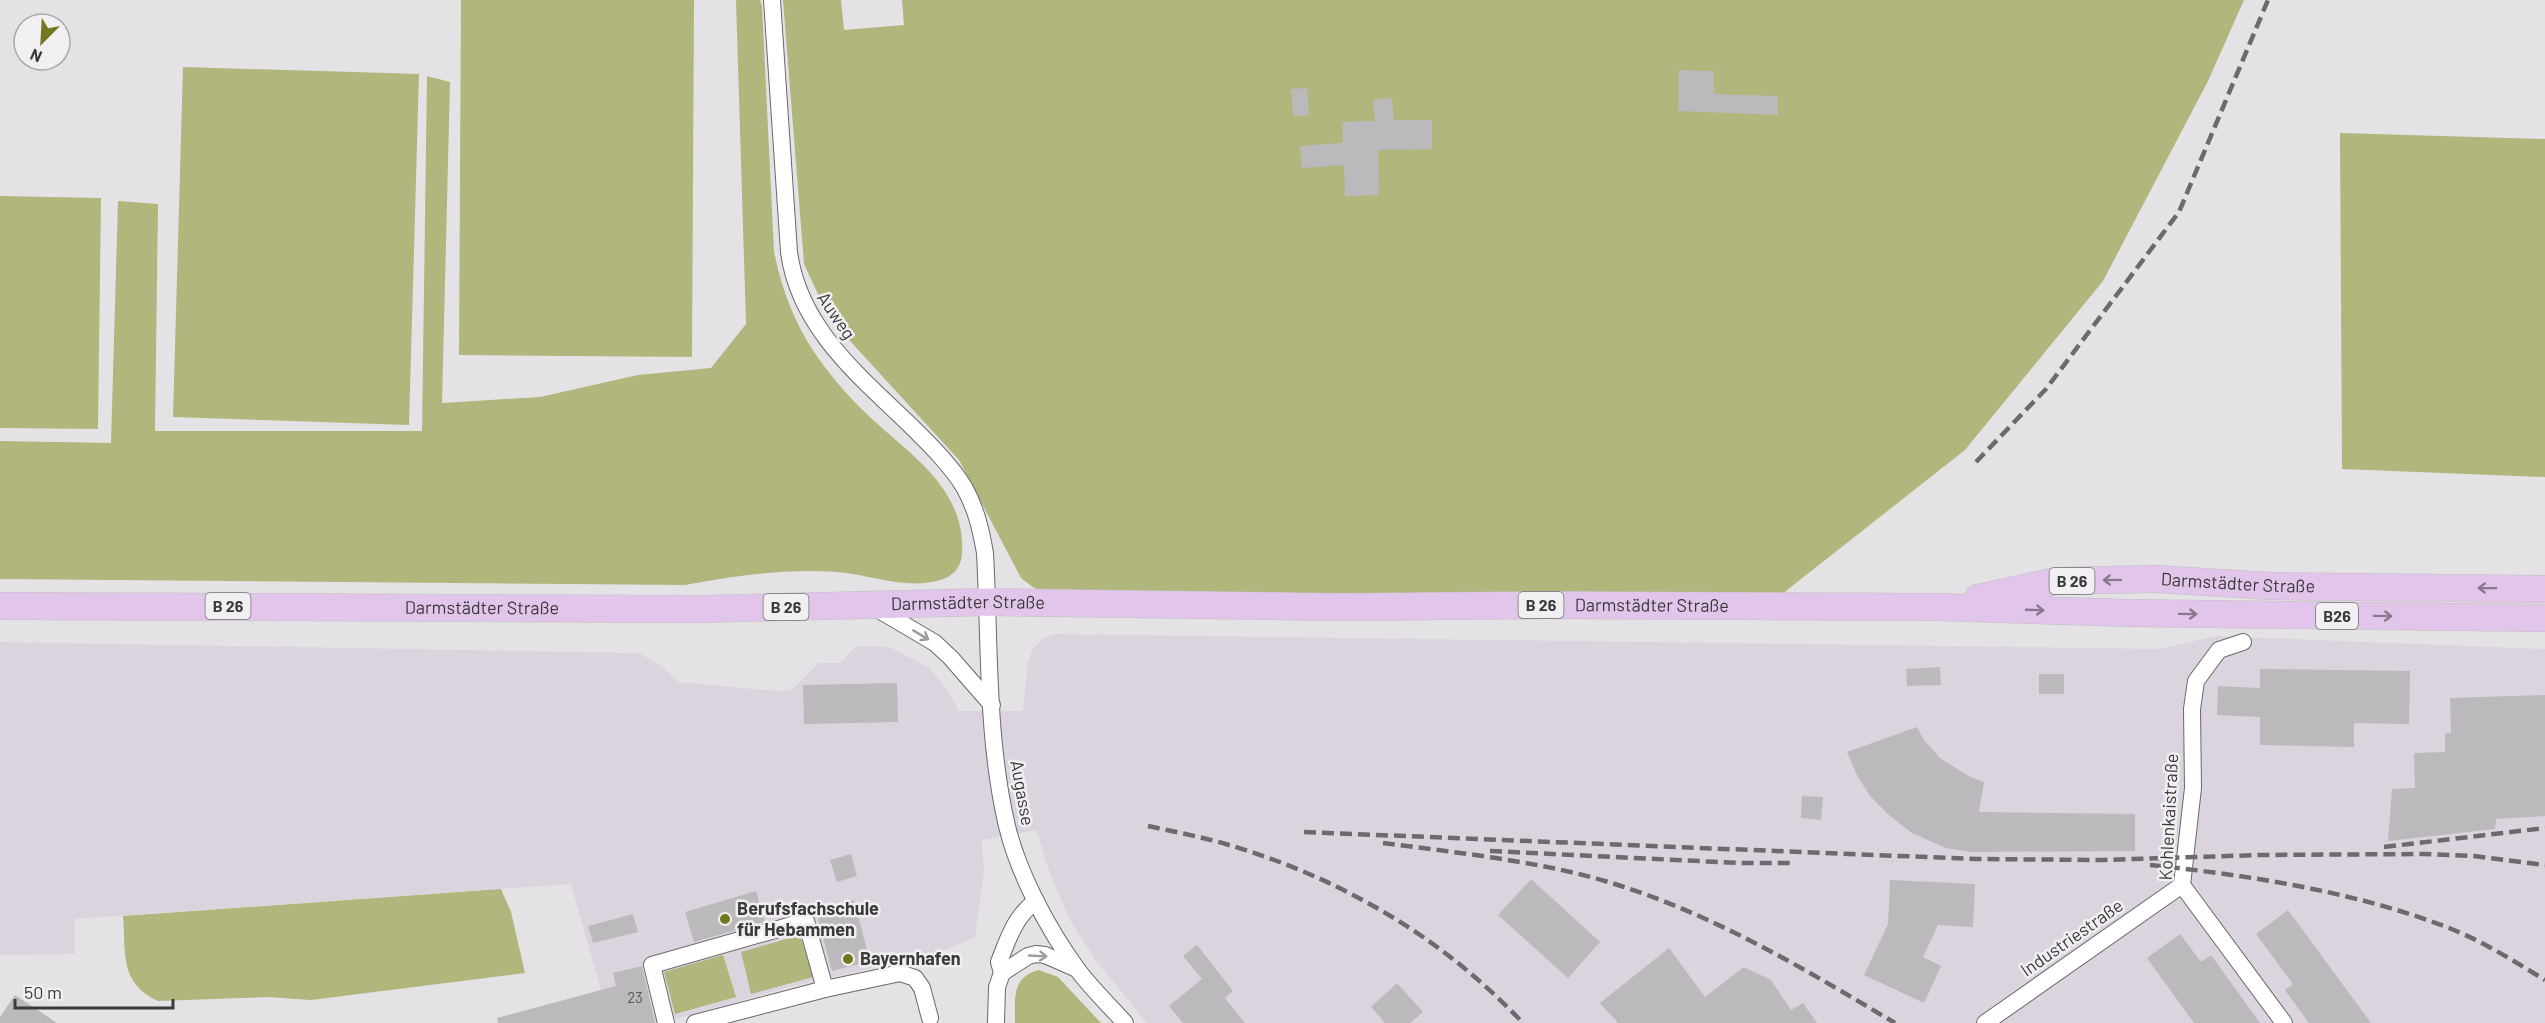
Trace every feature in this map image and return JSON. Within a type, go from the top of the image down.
[{"type":"main road","name":"Darmstädter Straße","points":[[1934,607],[2056,581],[2156,579],[2271,586],[2545,590]]},
{"type":"main road","name":"Darmstädter Straße","points":[[0,606],[701,609],[988,602],[1343,607],[1545,604],[1934,607],[2129,613],[2545,618]]},
{"type":"street","name":"Auweg","points":[[772,0],[789,252],[798,292],[819,331],[841,358],[934,449],[964,487],[981,530],[988,602]]},
{"type":"street","name":"Augasse","points":[[988,602],[993,723],[1007,826],[1036,901],[1077,969],[1125,1023]]},
{"type":"street","points":[[871,605],[935,643],[992,705]]},
{"type":"street","name":"Kohlenkaistraße","points":[[2243,642],[2219,650],[2196,681],[2192,709],[2193,788],[2182,885],[2284,1023]]},
{"type":"street","name":"Industriestraße","points":[[1985,1023],[2182,885]]},
{"type":"street","points":[[996,1023],[997,987],[1002,973],[999,962],[1011,932],[1022,913],[1036,901]]},
{"type":"street","points":[[666,1023],[652,965],[806,921],[825,989]]},
{"type":"street","points":[[1002,973],[1036,954],[1077,969]]},
{"type":"street","points":[[695,1023],[728,1019],[825,989],[885,974],[908,974],[915,978],[922,988],[930,1018]]},
{"type":"shaded area","points":[[1055,634],[2160,649],[2215,636],[2545,649],[2545,1023],[1147,1023],[1096,961],[1070,920],[1048,868],[1037,830],[982,840],[984,873],[975,937],[941,952],[786,988],[661,1023],[610,1023],[571,884],[75,919],[75,954],[0,955],[0,642],[639,653],[660,665],[679,682],[776,691],[792,690],[819,663],[840,663],[856,646],[878,646],[892,648],[929,668],[946,688],[959,711],[1023,711],[1028,661],[1033,649],[1043,638]]},
{"type":"green space","points":[[461,0],[694,0],[692,357],[459,355]]},
{"type":"green space","points":[[736,0],[760,0],[762,6],[774,251],[786,297],[806,340],[835,380],[867,414],[920,462],[946,494],[956,512],[961,532],[961,559],[951,575],[937,581],[912,583],[838,572],[799,571],[742,576],[685,585],[0,579],[0,441],[111,443],[118,201],[158,204],[155,431],[422,431],[427,76],[450,82],[442,403],[540,397],[638,375],[711,368],[746,324]]},
{"type":"green space","points":[[783,0],[841,0],[844,30],[904,25],[902,0],[2244,0],[2208,81],[2103,281],[1965,450],[1782,594],[1763,600],[1045,593],[1033,587],[1021,578],[959,460],[829,318],[804,264]]},
{"type":"green space","points":[[183,67],[419,74],[409,425],[173,417]]},
{"type":"green space","points":[[2340,133],[2545,139],[2545,477],[2342,469]]},
{"type":"green space","points":[[0,196],[101,198],[98,429],[0,428]]},
{"type":"green space","points":[[501,889],[511,912],[525,973],[311,1000],[267,997],[158,1001],[145,994],[136,985],[127,966],[123,916]]},
{"type":"green space","points":[[800,935],[813,977],[751,994],[741,952]]},
{"type":"green space","points":[[723,955],[736,997],[675,1014],[664,972]]},
{"type":"green space","points":[[1039,970],[1058,977],[1101,1023],[1015,1023],[1016,990],[1023,978]]},
{"type":"building","points":[[1679,70],[1714,71],[1714,94],[1778,96],[1778,115],[1678,111]]},
{"type":"building","points":[[1307,88],[1309,115],[1293,116],[1291,89]]},
{"type":"building","points":[[1392,98],[1394,120],[1432,120],[1432,149],[1378,150],[1379,195],[1345,196],[1344,165],[1302,168],[1300,146],[1343,143],[1342,122],[1375,121],[1373,100]]},
{"type":"building","points":[[1940,667],[1941,685],[1907,686],[1906,669]]},
{"type":"building","points":[[2260,669],[2410,671],[2409,724],[2354,723],[2354,747],[2260,745],[2260,717],[2217,715],[2218,686],[2260,688]]},
{"type":"building","points":[[2039,674],[2064,674],[2064,694],[2039,694]]},
{"type":"building","points":[[897,683],[898,722],[804,724],[803,685]]},
{"type":"building","points":[[2545,695],[2545,816],[2496,819],[2495,829],[2388,841],[2392,789],[2415,788],[2414,753],[2445,752],[2445,733],[2451,733],[2450,698]]},
{"type":"building","points":[[1917,727],[1924,740],[1940,758],[1970,777],[1984,782],[1979,812],[2135,814],[2135,851],[1971,852],[1946,848],[1912,833],[1870,796],[1847,752]]},
{"type":"building","points":[[1802,796],[1823,797],[1821,820],[1801,818]]},
{"type":"building","points":[[851,854],[857,876],[837,882],[830,860]]},
{"type":"building","points":[[1531,879],[1600,942],[1568,978],[1498,915]]},
{"type":"building","points":[[1890,880],[1975,884],[1973,927],[1938,925],[1923,957],[1941,966],[1924,1003],[1864,975],[1888,924]]},
{"type":"building","name":"Berufsfachschule für Hebammen","points":[[756,891],[765,922],[694,942],[685,912]]},
{"type":"building","points":[[854,900],[870,961],[832,971],[816,911]]},
{"type":"building","points":[[2288,910],[2371,1023],[2309,1023],[2285,990],[2293,984],[2256,934]]},
{"type":"building","points":[[633,914],[638,932],[593,943],[588,926]]},
{"type":"building","points":[[2180,934],[2201,962],[2211,955],[2260,1023],[2194,1023],[2147,958]]},
{"type":"building","points":[[1197,945],[1233,991],[1225,998],[1245,1023],[1183,1023],[1169,1006],[1202,979],[1183,956]]},
{"type":"building","points":[[1669,948],[1705,997],[1744,967],[1771,980],[1791,1010],[1803,1003],[1817,1023],[1618,1023],[1600,1003]]},
{"type":"building","points":[[642,966],[655,1023],[498,1023],[497,1018],[616,986],[613,973]]},
{"type":"building","points":[[1397,983],[1423,1012],[1410,1023],[1385,1023],[1371,1007]]},
{"type":"building","points":[[15,995],[57,1023],[0,1023],[0,1017]]},
{"type":"railway","points":[[1976,462],[2046,389],[2179,212],[2268,0]]},
{"type":"railway","points":[[1148,826],[1219,842],[1271,859],[1350,893],[1424,938],[1459,964],[1523,1023]]},
{"type":"railway","points":[[2384,847],[2545,828]]},
{"type":"railway","points":[[1304,832],[1975,859],[2102,860],[2260,855],[2424,854],[2474,856],[2545,865]]},
{"type":"railway","points":[[1383,843],[1534,864],[1621,886],[1727,929],[1829,984],[1895,1023]]},
{"type":"railway","points":[[1490,851],[1739,863],[1794,863]]},
{"type":"railway","points":[[2150,865],[2263,880],[2377,904],[2461,933],[2545,980]]},
{"type":"place","name":"Berufsfachschule für Hebammen","points":[[725,919]]},
{"type":"place","name":"Bayernhafen","points":[[848,959]]}]
